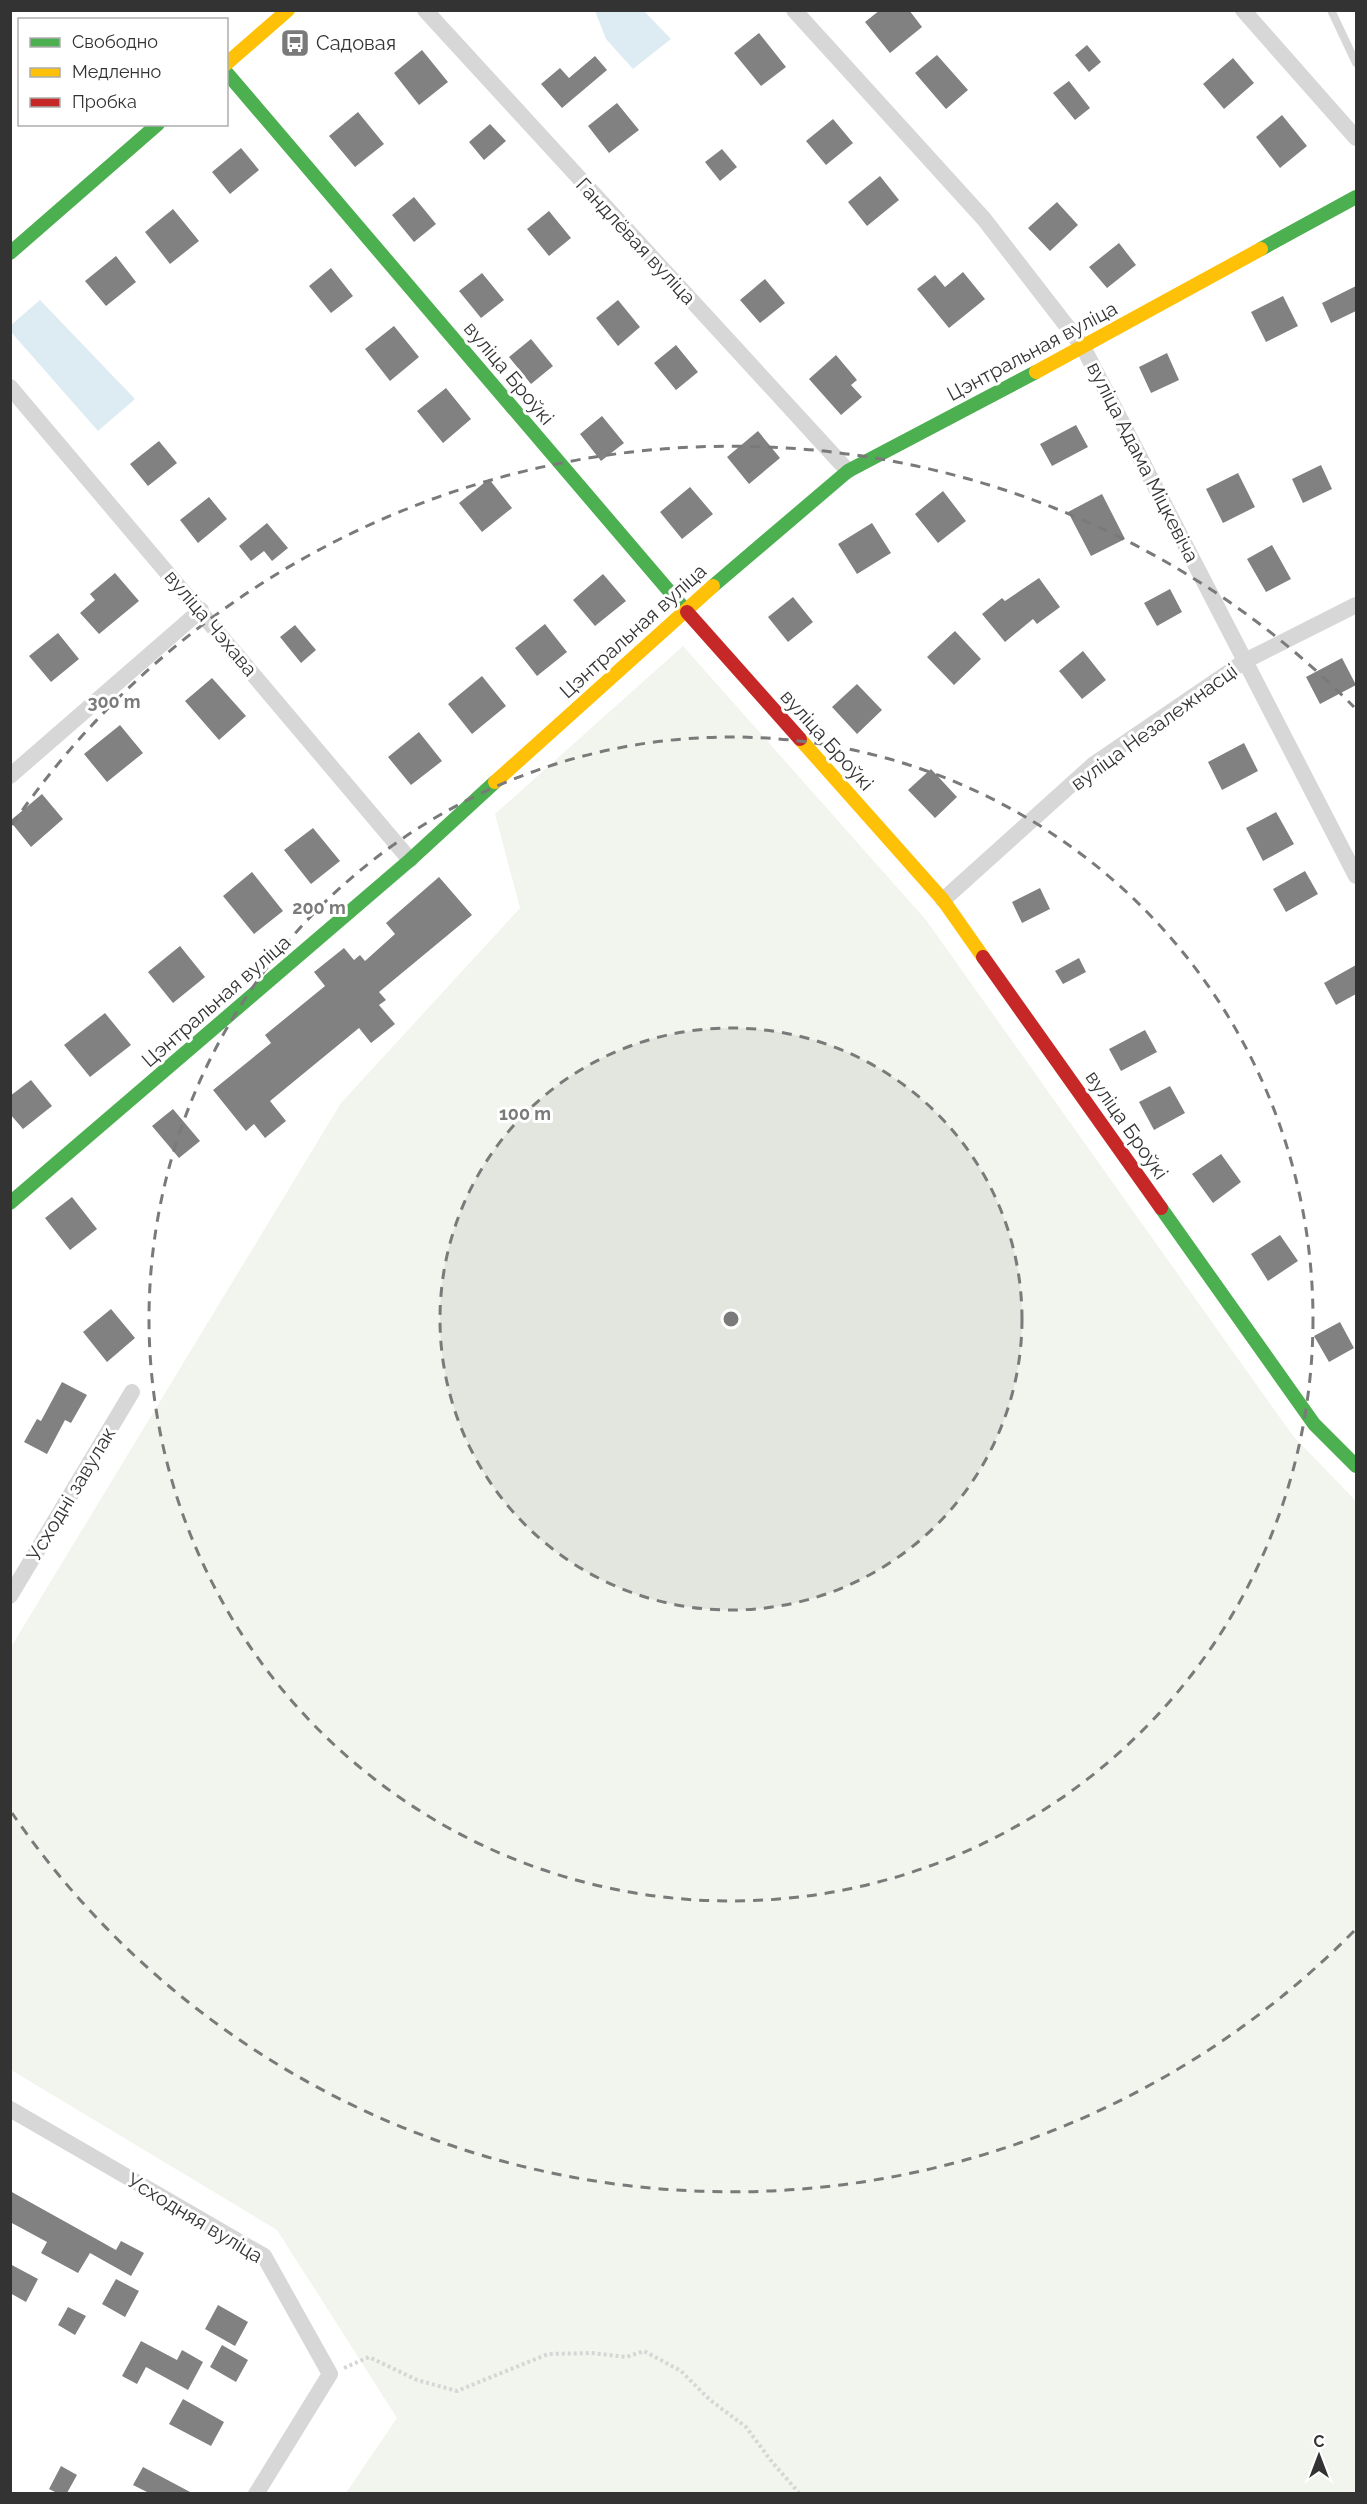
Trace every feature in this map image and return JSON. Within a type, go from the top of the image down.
[{"type":"street","points":[[228,62],[288,10]]},
{"type":"street","name":"Гандлёвая вуліца","points":[[425,10],[848,471]]},
{"type":"street","name":"вуліца Адама Міцкевіча","points":[[794,10],[984,219],[1083,347],[1356,876]]},
{"type":"street","points":[[1243,10],[1356,138]]},
{"type":"street","name":"вуліца Броўкі","points":[[228,74],[685,609],[943,900],[1314,1424],[1356,1466]]},
{"type":"street","points":[[10,253],[156,126]]},
{"type":"street","name":"Цэнтральная вуліца","points":[[10,1203],[410,860],[685,609],[848,471],[1083,347],[1356,197]]},
{"type":"street","name":"вуліца Чэхава","points":[[10,387],[201,610],[410,860]]},
{"type":"street","name":"вуліца Незалежнасці","points":[[943,900],[1094,764],[1245,661],[1356,605]]},
{"type":"street","points":[[10,776],[201,610]]},
{"type":"street","name":"Усходні завулак","points":[[10,1596],[132,1392]]},
{"type":"street","name":"Усходняя вуліца","points":[[10,2109],[264,2256],[330,2374]]},
{"type":"street","points":[[255,2493],[330,2374]]},
{"type":"lane","points":[[1331,10],[1356,63]]},
{"type":"path","points":[[330,2374],[369,2357],[417,2380],[457,2391],[548,2354],[592,2353],[626,2357],[644,2351],[681,2371],[711,2400],[746,2427],[772,2462],[800,2493]]},
{"type":"shaded area","points":[[595,11],[644,11],[671,39],[633,69],[606,39]]},
{"type":"shaded area","points":[[40,300],[135,399],[98,431],[11,332],[11,325]]},
{"type":"shaded area","points":[[683,646],[926,920],[1293,1436],[1356,1501],[1356,2493],[346,2493],[397,2418],[277,2230],[11,2070],[11,1647],[341,1103],[520,908],[495,814]]},
{"type":"building","points":[[880,10],[909,10],[922,27],[890,53],[865,22]]},
{"type":"building","points":[[759,33],[786,67],[761,86],[734,53]]},
{"type":"building","points":[[1087,45],[1101,62],[1089,72],[1075,55]]},
{"type":"building","points":[[422,50],[448,82],[419,105],[394,73]]},
{"type":"building","points":[[937,55],[968,90],[946,109],[915,73]]},
{"type":"building","points":[[595,56],[607,70],[562,108],[541,84],[560,68],[569,78]]},
{"type":"building","points":[[1233,58],[1254,83],[1224,109],[1203,84]]},
{"type":"building","points":[[1069,81],[1090,108],[1075,120],[1053,93]]},
{"type":"building","points":[[617,103],[639,130],[609,153],[588,126]]},
{"type":"building","points":[[358,112],[384,144],[355,167],[329,136]]},
{"type":"building","points":[[1282,115],[1307,146],[1280,168],[1256,137]]},
{"type":"building","points":[[833,119],[853,143],[826,165],[806,141]]},
{"type":"building","points":[[490,124],[506,141],[484,160],[469,142]]},
{"type":"building","points":[[241,148],[259,170],[230,194],[212,172]]},
{"type":"building","points":[[722,149],[737,167],[720,181],[705,162]]},
{"type":"building","points":[[880,176],[899,200],[867,226],[848,202]]},
{"type":"building","points":[[414,197],[436,224],[414,242],[392,215]]},
{"type":"building","points":[[1057,202],[1078,225],[1050,251],[1028,228]]},
{"type":"building","points":[[173,209],[199,241],[170,264],[145,232]]},
{"type":"building","points":[[549,211],[571,238],[549,256],[527,229]]},
{"type":"building","points":[[1119,243],[1136,265],[1107,288],[1089,267]]},
{"type":"building","points":[[116,256],[136,282],[106,306],[85,281]]},
{"type":"building","points":[[331,268],[353,296],[331,313],[309,286]]},
{"type":"building","points":[[963,272],[985,299],[949,328],[917,289],[935,275],[945,287]]},
{"type":"building","points":[[482,273],[504,300],[481,318],[459,291]]},
{"type":"building","points":[[765,279],[785,303],[760,323],[740,300]]},
{"type":"building","points":[[1356,286],[1356,311],[1331,323],[1322,303]]},
{"type":"building","points":[[1283,296],[1298,326],[1266,342],[1251,312]]},
{"type":"building","points":[[618,300],[640,327],[618,346],[596,318]]},
{"type":"building","points":[[394,326],[419,357],[390,381],[365,349]]},
{"type":"building","points":[[531,339],[553,366],[531,384],[509,357]]},
{"type":"building","points":[[676,345],[698,372],[676,390],[654,363]]},
{"type":"building","points":[[1167,353],[1179,380],[1151,393],[1139,367]]},
{"type":"building","points":[[836,355],[857,380],[851,385],[862,397],[841,415],[809,379]]},
{"type":"building","points":[[446,388],[471,419],[443,443],[417,411]]},
{"type":"building","points":[[602,416],[624,443],[601,461],[580,434]]},
{"type":"building","points":[[1076,425],[1088,447],[1052,466],[1040,444]]},
{"type":"building","points":[[758,431],[780,458],[749,484],[727,457]]},
{"type":"building","points":[[159,441],[177,463],[148,486],[130,464]]},
{"type":"building","points":[[1321,465],[1332,489],[1303,503],[1292,479]]},
{"type":"building","points":[[1238,473],[1255,507],[1223,523],[1206,489]]},
{"type":"building","points":[[489,479],[512,508],[482,532],[459,503]]},
{"type":"building","points":[[690,487],[713,514],[682,539],[660,512]]},
{"type":"building","points":[[943,491],[966,521],[938,543],[915,514]]},
{"type":"building","points":[[1102,494],[1125,539],[1091,556],[1068,512]]},
{"type":"building","points":[[209,497],[227,519],[198,543],[180,520]]},
{"type":"building","points":[[267,523],[288,548],[272,561],[264,551],[251,561],[239,546]]},
{"type":"building","points":[[872,523],[891,553],[857,574],[838,544]]},
{"type":"building","points":[[1272,545],[1291,579],[1266,592],[1247,559]]},
{"type":"building","points":[[115,573],[139,601],[99,634],[80,613],[95,600],[90,594]]},
{"type":"building","points":[[603,574],[626,601],[595,626],[573,600]]},
{"type":"building","points":[[1039,578],[1060,607],[1037,624],[1033,619],[1005,642],[982,614],[1002,598],[1005,601]]},
{"type":"building","points":[[1170,589],[1182,612],[1157,626],[1144,603]]},
{"type":"building","points":[[793,597],[813,622],[788,642],[768,617]]},
{"type":"building","points":[[545,624],[567,652],[537,676],[515,648]]},
{"type":"building","points":[[295,625],[316,650],[301,663],[280,637]]},
{"type":"building","points":[[955,631],[981,659],[954,685],[927,657]]},
{"type":"building","points":[[58,633],[79,659],[51,682],[29,656]]},
{"type":"building","points":[[1083,651],[1106,680],[1082,699],[1059,671]]},
{"type":"building","points":[[1342,658],[1356,685],[1320,704],[1306,677]]},
{"type":"building","points":[[482,676],[506,706],[472,734],[448,704]]},
{"type":"building","points":[[212,678],[246,716],[219,740],[185,701]]},
{"type":"building","points":[[857,684],[882,710],[857,734],[832,707]]},
{"type":"building","points":[[120,725],[143,753],[107,782],[84,754]]},
{"type":"building","points":[[419,732],[442,761],[411,785],[388,757]]},
{"type":"building","points":[[1244,743],[1258,771],[1222,790],[1208,762]]},
{"type":"building","points":[[931,769],[957,797],[935,818],[908,790]]},
{"type":"building","points":[[42,794],[63,819],[31,847],[10,821]]},
{"type":"building","points":[[1276,812],[1294,844],[1263,861],[1246,828]]},
{"type":"building","points":[[313,828],[340,861],[311,884],[284,850]]},
{"type":"building","points":[[1305,871],[1318,894],[1286,912],[1273,889]]},
{"type":"building","points":[[252,872],[283,911],[254,934],[223,896]]},
{"type":"building","points":[[439,877],[472,915],[379,992],[386,1000],[379,1005],[395,1024],[371,1043],[359,1028],[270,1101],[286,1121],[265,1138],[254,1124],[246,1131],[213,1090],[271,1043],[265,1035],[325,986],[314,972],[344,948],[354,960],[360,955],[365,961],[395,934],[386,923]]},
{"type":"building","points":[[1040,888],[1050,909],[1022,923],[1012,902]]},
{"type":"building","points":[[180,946],[205,977],[173,1003],[148,972]]},
{"type":"building","points":[[1079,958],[1086,972],[1063,984],[1055,971]]},
{"type":"building","points":[[1356,965],[1356,994],[1336,1005],[1324,983]]},
{"type":"building","points":[[105,1013],[131,1045],[90,1077],[64,1045]]},
{"type":"building","points":[[1145,1030],[1157,1052],[1121,1071],[1109,1049]]},
{"type":"building","points":[[31,1080],[52,1106],[23,1129],[10,1114],[10,1096]]},
{"type":"building","points":[[1170,1086],[1185,1113],[1154,1130],[1139,1102]]},
{"type":"building","points":[[173,1109],[200,1141],[179,1158],[152,1126]]},
{"type":"building","points":[[1221,1154],[1241,1182],[1213,1203],[1192,1174]]},
{"type":"building","points":[[72,1197],[97,1229],[70,1250],[45,1218]]},
{"type":"building","points":[[1280,1235],[1298,1261],[1268,1281],[1251,1254]]},
{"type":"building","points":[[111,1309],[135,1338],[107,1362],[83,1332]]},
{"type":"building","points":[[1340,1322],[1354,1348],[1329,1362],[1314,1336]]},
{"type":"building","points":[[62,1382],[87,1395],[71,1423],[65,1420],[47,1454],[24,1442],[37,1419],[41,1421]]},
{"type":"building","points":[[10,2191],[116,2250],[121,2241],[144,2253],[131,2276],[90,2253],[78,2273],[41,2253],[47,2242],[10,2222]]},
{"type":"building","points":[[10,2264],[38,2279],[26,2302],[10,2293]]},
{"type":"building","points":[[116,2279],[139,2291],[125,2317],[102,2304]]},
{"type":"building","points":[[218,2305],[248,2322],[235,2346],[205,2329]]},
{"type":"building","points":[[68,2307],[86,2316],[75,2335],[58,2325]]},
{"type":"building","points":[[141,2341],[177,2360],[182,2350],[203,2362],[188,2390],[146,2367],[137,2384],[122,2376]]},
{"type":"building","points":[[222,2345],[248,2360],[236,2382],[210,2367]]},
{"type":"building","points":[[183,2399],[224,2422],[211,2446],[169,2424]]},
{"type":"building","points":[[61,2466],[77,2475],[67,2493],[57,2493],[49,2489]]},
{"type":"building","points":[[143,2467],[192,2493],[149,2493],[133,2485]]},
{"type":"traffic: fast","points":[[228,74],[687,612]]},
{"type":"traffic: fast","points":[[10,253],[156,126]]},
{"type":"traffic: fast","points":[[1261,249],[1356,197]]},
{"type":"traffic: fast","points":[[713,586],[848,471],[1036,372]]},
{"type":"traffic: fast","points":[[10,1203],[410,860],[495,782]]},
{"type":"traffic: fast","points":[[1161,1208],[1314,1424],[1356,1466]]},
{"type":"traffic: slow","points":[[228,62],[288,10]]},
{"type":"traffic: slow","points":[[1036,372],[1261,249]]},
{"type":"traffic: slow","points":[[495,782],[713,586]]},
{"type":"traffic: slow","points":[[800,739],[943,900],[983,957]]},
{"type":"traffic: jam","points":[[687,612],[800,739]]},
{"type":"traffic: jam","points":[[983,957],[1161,1208]]},
{"type":"place","name":"Садовая","points":[[295,43]]}]
